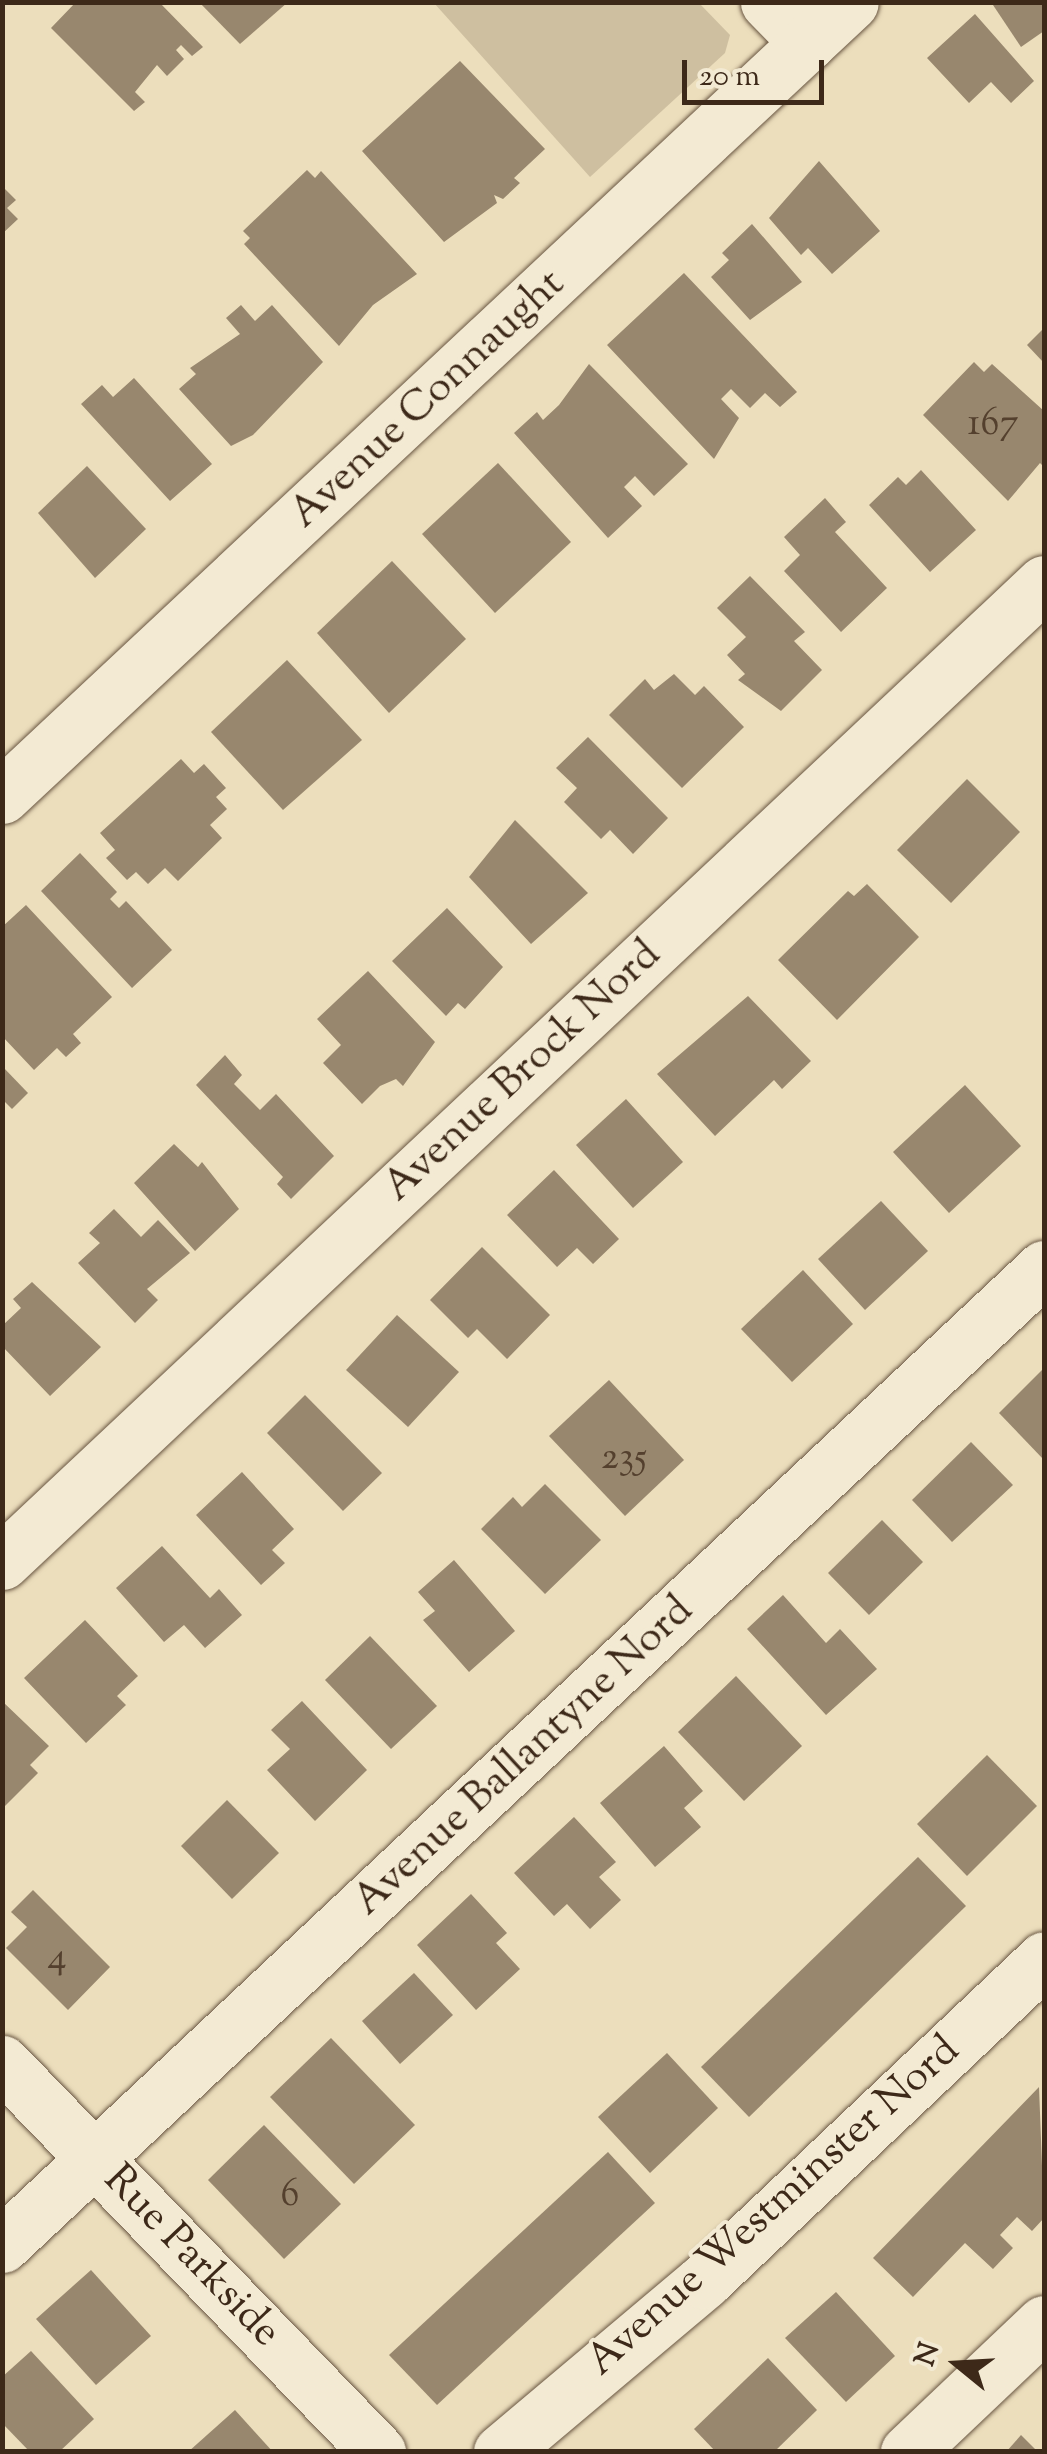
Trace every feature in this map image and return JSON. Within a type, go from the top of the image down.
[{"type":"street","points":[[768,2],[808,44]]},
{"type":"street","name":"Avenue Connaught","points":[[2,796],[851,2]]},
{"type":"street","name":"Avenue Brock Nord","points":[[9,1543],[1044,583]]},
{"type":"street","name":"Avenue Ballantyne Nord","points":[[2,2244],[1044,1268]]},
{"type":"street","name":"Avenue Westminster Nord","points":[[502,2452],[704,2281],[1044,1960]]},
{"type":"street","name":"Rue Parkside","points":[[2,2064],[378,2452]]},
{"type":"street","points":[[908,2452],[1044,2323]]},
{"type":"shaded area","points":[[434,3],[699,3],[730,35],[725,53],[590,177]]},
{"type":"building","points":[[76,2],[159,2],[203,47],[192,56],[181,45],[176,50],[184,59],[167,76],[157,65],[135,92],[145,102],[134,111],[51,28]]},
{"type":"building","points":[[199,2],[288,2],[240,44]]},
{"type":"building","points":[[991,2],[1044,2],[1044,31],[1021,47]]},
{"type":"building","points":[[975,14],[1034,81],[1011,103],[991,82],[969,103],[927,58]]},
{"type":"building","points":[[460,61],[545,149],[514,178],[520,183],[503,199],[494,195],[497,203],[444,242],[362,151]]},
{"type":"building","points":[[819,161],[880,231],[832,274],[808,248],[801,255],[769,218]]},
{"type":"building","points":[[307,170],[315,178],[321,171],[417,274],[373,305],[339,346],[244,244],[250,238],[243,231]]},
{"type":"building","points":[[2,186],[16,200],[7,208],[18,219],[2,234]]},
{"type":"building","points":[[752,224],[802,282],[750,320],[711,277],[729,260],[722,253]]},
{"type":"building","points":[[684,273],[797,392],[780,407],[765,393],[750,408],[731,389],[721,399],[739,418],[714,459],[607,345]]},
{"type":"building","points":[[241,305],[255,321],[272,305],[323,362],[253,435],[231,446],[179,389],[196,374],[190,368],[240,334],[226,318]]},
{"type":"building","points":[[1044,328],[1044,363],[1027,345]]},
{"type":"building","points":[[974,362],[984,372],[992,364],[1044,411],[1044,467],[1040,463],[1008,501],[923,415]]},
{"type":"building","points":[[589,364],[688,464],[654,496],[635,476],[624,487],[642,506],[608,538],[514,433],[537,412],[543,420]]},
{"type":"building","points":[[134,378],[212,464],[170,501],[81,404],[102,385],[113,397]]},
{"type":"building","points":[[498,463],[571,542],[495,613],[422,534]]},
{"type":"building","points":[[87,466],[146,529],[95,578],[38,513]]},
{"type":"building","points":[[921,470],[976,530],[930,572],[869,505],[898,477],[906,485]]},
{"type":"building","points":[[825,498],[846,522],[835,532],[887,588],[841,632],[784,571],[800,555],[784,537]]},
{"type":"building","points":[[392,561],[466,639],[389,713],[317,633]]},
{"type":"building","points":[[750,576],[805,632],[794,641],[822,670],[781,711],[738,680],[745,674],[727,655],[746,637],[717,608]]},
{"type":"building","points":[[287,660],[362,740],[283,810],[211,732]]},
{"type":"building","points":[[674,674],[695,695],[704,686],[744,727],[682,788],[609,715],[645,679],[654,690]]},
{"type":"building","points":[[588,737],[668,818],[633,854],[610,830],[601,839],[564,802],[577,788],[556,768]]},
{"type":"building","points":[[181,759],[194,773],[204,764],[226,788],[216,797],[227,809],[210,825],[222,838],[178,881],[165,868],[148,884],[136,872],[127,880],[106,858],[115,850],[100,833]]},
{"type":"building","points":[[967,779],[1020,832],[951,903],[897,850]]},
{"type":"building","points":[[515,820],[588,893],[531,944],[469,877]]},
{"type":"building","points":[[80,853],[117,892],[110,899],[119,908],[126,901],[172,950],[132,988],[41,891]]},
{"type":"building","points":[[867,884],[919,937],[837,1020],[778,960],[848,891],[854,896]]},
{"type":"building","points":[[26,905],[112,997],[73,1034],[81,1043],[66,1057],[57,1048],[34,1070],[2,1036],[2,927]]},
{"type":"building","points":[[447,908],[503,967],[465,1009],[458,1003],[446,1016],[392,961]]},
{"type":"building","points":[[368,971],[435,1042],[403,1086],[396,1079],[380,1086],[362,1104],[323,1063],[341,1045],[317,1019]]},
{"type":"building","points":[[748,996],[811,1061],[782,1089],[774,1080],[715,1136],[657,1074]]},
{"type":"building","points":[[225,1055],[242,1075],[234,1084],[260,1110],[276,1094],[334,1156],[291,1199],[277,1184],[283,1177],[196,1085]]},
{"type":"building","points":[[2,1066],[28,1093],[12,1109],[2,1099]]},
{"type":"building","points":[[965,1085],[1021,1146],[949,1213],[893,1152]]},
{"type":"building","points":[[626,1099],[683,1162],[633,1208],[576,1145]]},
{"type":"building","points":[[174,1144],[198,1167],[202,1162],[239,1209],[195,1251],[134,1183]]},
{"type":"building","points":[[554,1170],[619,1239],[593,1264],[577,1248],[557,1267],[507,1215]]},
{"type":"building","points":[[881,1201],[928,1251],[865,1310],[818,1259]]},
{"type":"building","points":[[114,1209],[141,1237],[158,1220],[190,1253],[147,1289],[158,1300],[135,1323],[78,1263],[100,1243],[89,1233]]},
{"type":"building","points":[[482,1247],[550,1315],[507,1359],[477,1329],[468,1338],[430,1300]]},
{"type":"building","points":[[803,1270],[853,1324],[792,1382],[741,1329]]},
{"type":"building","points":[[32,1282],[101,1347],[50,1396],[2,1346],[2,1326],[21,1308],[13,1299]]},
{"type":"building","points":[[397,1315],[459,1372],[408,1427],[346,1370]]},
{"type":"building","points":[[1044,1368],[1044,1460],[999,1413]]},
{"type":"building","points":[[609,1380],[684,1460],[625,1516],[549,1436]]},
{"type":"building","points":[[305,1395],[382,1473],[343,1511],[267,1433]]},
{"type":"building","points":[[971,1442],[1013,1485],[952,1542],[912,1500]]},
{"type":"building","points":[[242,1472],[294,1529],[272,1550],[285,1563],[261,1585],[196,1515]]},
{"type":"building","points":[[545,1484],[601,1540],[545,1594],[481,1529],[513,1497],[522,1507]]},
{"type":"building","points":[[882,1520],[923,1562],[869,1615],[828,1573]]},
{"type":"building","points":[[162,1546],[210,1598],[219,1589],[242,1615],[205,1648],[184,1625],[164,1642],[116,1588]]},
{"type":"building","points":[[454,1560],[515,1631],[469,1672],[423,1620],[435,1611],[418,1592]]},
{"type":"building","points":[[783,1595],[826,1643],[840,1629],[877,1669],[826,1715],[747,1629]]},
{"type":"building","points":[[85,1620],[138,1676],[117,1696],[126,1705],[86,1743],[24,1678]]},
{"type":"building","points":[[370,1636],[437,1706],[391,1749],[325,1680]]},
{"type":"building","points":[[736,1676],[802,1746],[744,1801],[678,1732]]},
{"type":"building","points":[[2,1701],[49,1746],[30,1765],[38,1773],[2,1809]]},
{"type":"building","points":[[302,1701],[367,1770],[315,1821],[267,1770],[290,1749],[271,1730]]},
{"type":"building","points":[[664,1746],[703,1791],[684,1808],[701,1827],[655,1867],[600,1803]]},
{"type":"building","points":[[987,1755],[1037,1806],[967,1876],[917,1824]]},
{"type":"building","points":[[227,1800],[279,1853],[232,1899],[181,1846]]},
{"type":"building","points":[[574,1817],[616,1862],[599,1877],[621,1900],[590,1929],[567,1904],[554,1916],[514,1873]]},
{"type":"building","points":[[918,1857],[966,1906],[749,2117],[701,2067]]},
{"type":"building","points":[[33,1890],[110,1967],[68,2010],[6,1948],[27,1927],[11,1912]]},
{"type":"building","points":[[471,1894],[507,1933],[496,1943],[520,1969],[476,2010],[417,1945]]},
{"type":"building","points":[[414,1973],[453,2015],[400,2064],[362,2021]]},
{"type":"building","points":[[331,2038],[415,2125],[354,2184],[270,2097]]},
{"type":"building","points":[[667,2053],[718,2108],[650,2173],[598,2117]]},
{"type":"building","points":[[1039,2087],[1044,2218],[1032,2231],[1017,2217],[1000,2235],[1013,2248],[993,2269],[965,2243],[913,2297],[873,2258]]},
{"type":"building","points":[[264,2125],[341,2204],[284,2259],[208,2180]]},
{"type":"building","points":[[608,2152],[655,2203],[437,2405],[389,2355]]},
{"type":"building","points":[[91,2270],[151,2336],[96,2385],[36,2319]]},
{"type":"building","points":[[836,2292],[895,2356],[846,2402],[785,2338]]},
{"type":"building","points":[[31,2351],[94,2419],[59,2452],[30,2452],[2,2423],[2,2377]]},
{"type":"building","points":[[768,2358],[817,2410],[774,2452],[716,2452],[694,2429]]},
{"type":"building","points":[[235,2410],[273,2452],[188,2452]]},
{"type":"building","points":[[1021,2435],[1038,2452],[1006,2452]]}]
